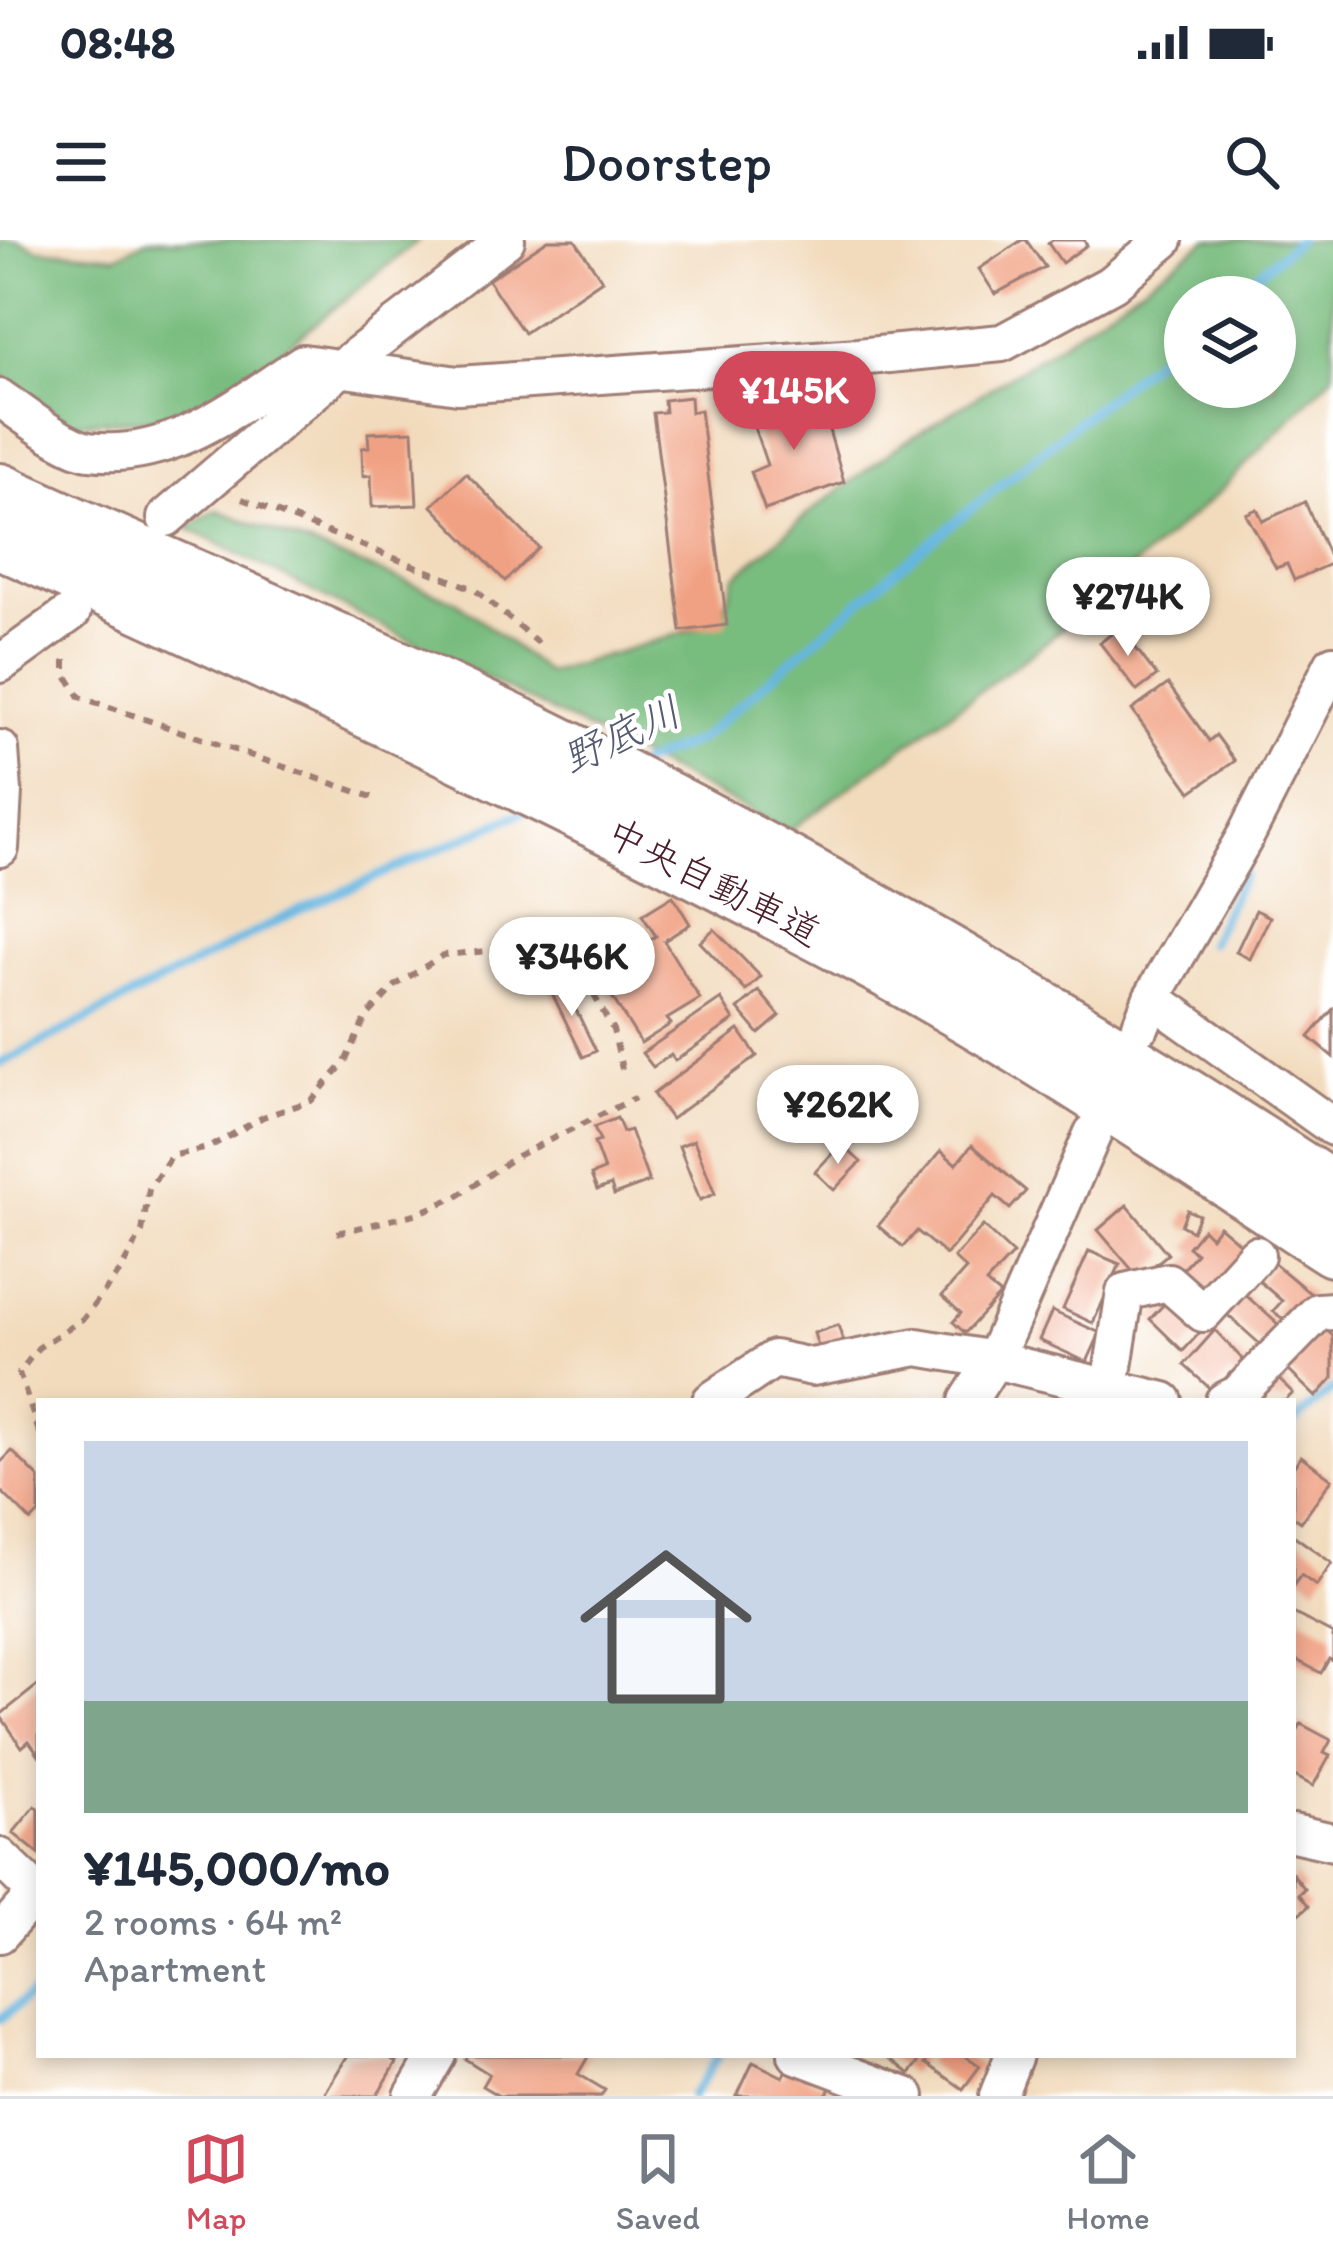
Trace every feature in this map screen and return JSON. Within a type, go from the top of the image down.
[{"type":"highway","name":"中央自動車道","points":[[0,491],[536,734],[692,813],[957,958],[1217,1114],[1333,1190]]},
{"type":"highway","name":"中央自動車道","points":[[0,541],[486,764],[867,960],[1124,1112],[1333,1249]]},
{"type":"street","points":[[166,518],[340,369],[506,240]]},
{"type":"street","points":[[0,398],[86,451],[134,450],[195,433],[303,362],[458,385],[1002,343],[1113,283],[1165,240]]},
{"type":"street","points":[[0,664],[72,612]]},
{"type":"street","points":[[1333,664],[1246,836],[1146,1011],[1333,1127]]},
{"type":"street","points":[[1282,824],[1296,738]]},
{"type":"street","points":[[0,749],[0,848]]},
{"type":"street","points":[[970,1398],[994,1360],[1093,1133]]},
{"type":"street","points":[[1109,1386],[1125,1292],[1168,1282],[1203,1313],[1256,1256]]},
{"type":"street","points":[[1230,1398],[1318,1312],[1333,1311]]},
{"type":"street","points":[[716,1398],[774,1359],[812,1367],[917,1348],[994,1360],[1152,1398]]},
{"type":"street","points":[[1296,1834],[1333,1842]]},
{"type":"street","points":[[0,1857],[36,1890],[0,1934]]},
{"type":"street","points":[[413,2096],[435,2058]]},
{"type":"street","points":[[805,2058],[906,2096]]},
{"type":"street","points":[[998,2096],[1013,2058]]},
{"type":"path","points":[[206,485],[474,589],[542,646]]},
{"type":"path","points":[[72,612],[64,673],[80,697],[372,796]]},
{"type":"path","points":[[36,1423],[19,1373],[38,1348],[84,1318],[121,1270],[142,1232],[149,1189],[171,1156],[208,1148],[263,1117],[311,1101],[345,1062],[366,1017],[396,985],[443,955],[538,947],[572,955],[614,1030],[622,1069]]},
{"type":"path","points":[[337,1233],[419,1214],[458,1196],[515,1156],[635,1098]]},
{"type":"green space","points":[[0,240],[18,240],[38,249],[116,256],[147,240],[419,240],[199,417],[71,423],[0,374]]},
{"type":"green space","points":[[1207,240],[1333,240],[1333,375],[1216,495],[1041,646],[789,831],[187,528],[217,510],[456,601],[547,673],[720,622],[735,577],[809,513],[900,445],[1046,353]]},
{"type":"building","points":[[548,240],[575,240],[602,280],[524,333],[488,280]]},
{"type":"building","points":[[1022,240],[1045,267],[995,294],[979,269]]},
{"type":"building","points":[[1084,240],[1087,245],[1062,263],[1048,243]]},
{"type":"building","points":[[690,397],[691,412],[700,410],[727,625],[681,631],[653,413],[665,412],[664,400]]},
{"type":"building","points":[[782,398],[786,412],[820,399],[844,482],[765,510],[751,472],[767,465],[753,424],[759,421],[755,408]]},
{"type":"building","points":[[413,431],[417,505],[372,507],[371,475],[363,476],[362,448],[369,447],[368,433]]},
{"type":"building","points":[[466,473],[539,548],[505,581],[432,506]]},
{"type":"building","points":[[1305,502],[1332,563],[1294,580],[1287,564],[1276,568],[1246,514],[1257,509],[1263,521]]},
{"type":"building","points":[[1120,627],[1157,676],[1137,691],[1100,643]]},
{"type":"building","points":[[1168,684],[1209,741],[1216,735],[1235,761],[1191,792],[1132,710]]},
{"type":"building","points":[[673,896],[690,924],[664,941],[700,999],[667,1019],[671,1024],[641,1043],[597,973],[656,936],[642,915]]},
{"type":"building","points":[[1256,910],[1270,917],[1250,959],[1236,952]]},
{"type":"building","points":[[714,929],[761,977],[746,991],[700,942]]},
{"type":"building","points":[[562,981],[596,1051],[583,1057],[549,987]]},
{"type":"building","points":[[759,991],[780,1016],[759,1034],[738,1009]]},
{"type":"building","points":[[721,999],[734,1020],[675,1061],[671,1055],[653,1067],[642,1053]]},
{"type":"building","points":[[1333,1009],[1333,1057],[1309,1037]]},
{"type":"building","points":[[739,1030],[757,1056],[671,1119],[653,1094]]},
{"type":"building","points":[[617,1118],[623,1132],[630,1130],[649,1182],[614,1195],[611,1185],[597,1190],[591,1175],[604,1170],[594,1143],[600,1141],[594,1127]]},
{"type":"building","points":[[694,1140],[715,1194],[700,1200],[679,1146]]},
{"type":"building","points":[[841,1144],[861,1162],[834,1190],[815,1172]]},
{"type":"building","points":[[972,1145],[1026,1191],[1010,1209],[995,1196],[946,1255],[917,1231],[903,1247],[878,1226],[941,1151],[956,1164]]},
{"type":"building","points":[[1127,1205],[1168,1254],[1139,1278],[1098,1230]]},
{"type":"building","points":[[1187,1210],[1199,1215],[1192,1231],[1181,1225]]},
{"type":"building","points":[[983,1226],[1013,1254],[986,1283],[1000,1295],[965,1333],[953,1322],[961,1313],[942,1296],[966,1269],[954,1258]]},
{"type":"building","points":[[1219,1226],[1251,1253],[1209,1302],[1177,1275],[1196,1253],[1188,1247],[1203,1229],[1211,1237]]},
{"type":"building","points":[[1089,1251],[1120,1264],[1093,1323],[1063,1309]]},
{"type":"building","points":[[1274,1263],[1311,1294],[1287,1323],[1273,1311],[1282,1301],[1259,1281]]},
{"type":"building","points":[[1241,1291],[1279,1325],[1261,1345],[1223,1311]]},
{"type":"building","points":[[1170,1298],[1203,1329],[1183,1351],[1150,1319]]},
{"type":"building","points":[[1052,1311],[1100,1333],[1087,1362],[1039,1340]]},
{"type":"building","points":[[838,1325],[844,1344],[820,1353],[814,1333]]},
{"type":"building","points":[[1324,1328],[1333,1336],[1333,1378],[1316,1397],[1287,1369]]},
{"type":"building","points":[[1215,1330],[1248,1365],[1236,1378],[1230,1373],[1214,1392],[1184,1365]]},
{"type":"building","points":[[1275,1375],[1293,1393],[1288,1398],[1253,1398]]},
{"type":"building","points":[[12,1451],[36,1475],[36,1516],[31,1521],[0,1490],[0,1463]]},
{"type":"building","points":[[1301,1456],[1332,1479],[1301,1522],[1296,1518],[1296,1464]]},
{"type":"building","points":[[1296,1537],[1332,1563],[1316,1586],[1301,1575],[1296,1582]]},
{"type":"building","points":[[1296,1615],[1333,1634],[1333,1661],[1329,1659],[1321,1673],[1296,1660]]},
{"type":"building","points":[[36,1686],[36,1751],[29,1741],[22,1747],[0,1715]]},
{"type":"building","points":[[1301,1724],[1331,1740],[1324,1753],[1330,1756],[1313,1786],[1296,1777],[1296,1733]]},
{"type":"building","points":[[35,1806],[36,1807],[36,1852],[13,1833]]},
{"type":"building","points":[[1296,1878],[1305,1889],[1299,1894],[1309,1906],[1296,1917]]},
{"type":"building","points":[[346,2058],[397,2062],[377,2096],[323,2096]]},
{"type":"building","points":[[587,2058],[578,2074],[605,2090],[601,2096],[499,2096],[482,2086],[489,2074],[465,2059]]},
{"type":"building","points":[[890,2058],[922,2058],[910,2074]]},
{"type":"building","points":[[929,2058],[968,2058],[980,2066],[963,2089],[926,2063]]},
{"type":"building","points":[[753,2062],[783,2077],[787,2067],[830,2088],[826,2096],[737,2096]]},
{"type":"waterway","name":"野底川","points":[[1255,276],[1298,240]]},
{"type":"waterway","name":"野底川","points":[[640,764],[699,740],[895,571],[1164,351]]},
{"type":"waterway","name":"野底川","points":[[0,1064],[293,913],[530,809]]},
{"type":"waterway","points":[[1210,943],[1244,873]]},
{"type":"waterway","points":[[1296,1420],[1333,1389]]},
{"type":"waterway","points":[[0,2019],[36,1990]]},
{"type":"waterway","points":[[691,2096],[717,2058]]}]
